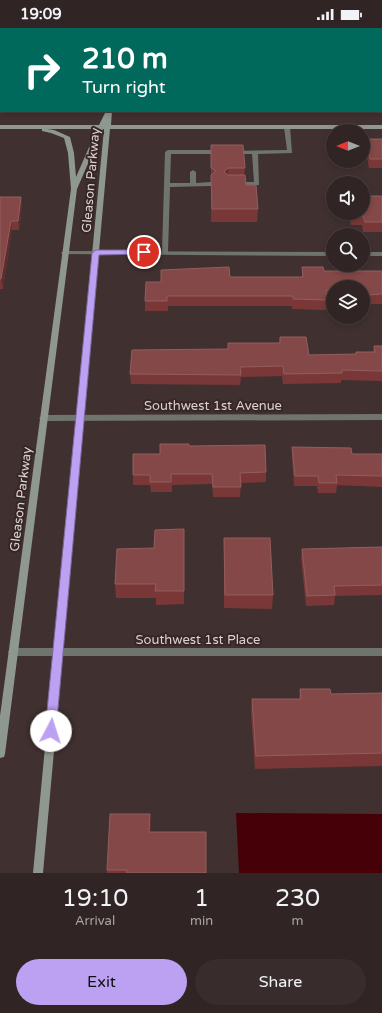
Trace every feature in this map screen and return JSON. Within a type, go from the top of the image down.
[{"type":"main road","name":"Gleason Parkway","points":[[38,873],[96,253],[105,126],[109,112]]},
{"type":"main road","name":"Gleason Parkway","points":[[0,754],[64,253],[74,189],[105,126]]},
{"type":"main road","points":[[0,127],[382,127]]},
{"type":"main road","points":[[20,127],[52,131],[66,137],[71,153],[74,189]]},
{"type":"street","points":[[165,252],[168,152],[193,155],[220,155],[255,152],[290,152],[287,127]]},
{"type":"street","points":[[228,184],[257,184],[255,152]]},
{"type":"street","points":[[193,172],[193,185]]},
{"type":"street","points":[[168,185],[211,184]]},
{"type":"street","points":[[64,253],[165,252],[326,254]]},
{"type":"street","points":[[370,254],[382,254]]},
{"type":"street","name":"Southwest 1st Avenue","points":[[43,418],[382,417]]},
{"type":"street","name":"Southwest 1st Place","points":[[13,652],[382,652]]},
{"type":"shaded area","points":[[236,813],[382,814],[382,873],[239,873]]},
{"type":"building","points":[[370,139],[382,139],[382,159],[370,159]]},
{"type":"building","points":[[211,145],[243,145],[245,168],[228,168],[224,172],[228,175],[245,175],[246,185],[256,185],[258,209],[212,209],[211,175],[216,171],[211,168]]},
{"type":"building","points":[[370,196],[382,196],[382,222],[365,222],[364,220],[370,220]]},
{"type":"building","points":[[0,197],[21,197],[18,221],[11,221],[1,279],[0,279]]},
{"type":"building","points":[[229,267],[230,277],[303,277],[302,267],[323,267],[324,271],[326,272],[382,271],[382,294],[370,295],[370,280],[326,280],[326,300],[293,299],[293,296],[167,296],[167,301],[145,301],[146,282],[161,282],[161,270]]},
{"type":"building","points":[[280,337],[306,337],[309,355],[375,352],[374,346],[382,346],[382,371],[342,370],[342,373],[284,374],[283,366],[240,367],[241,375],[130,374],[132,350],[228,349],[228,343],[280,343]]},
{"type":"building","points":[[160,444],[189,444],[189,446],[265,445],[266,472],[240,473],[241,487],[213,487],[212,474],[171,474],[171,482],[150,482],[150,475],[133,475],[133,454],[160,454]]},
{"type":"building","points":[[292,447],[351,448],[352,454],[382,454],[382,476],[336,475],[337,483],[319,483],[318,476],[295,476]]},
{"type":"building","points":[[184,529],[184,591],[155,591],[156,584],[115,584],[117,549],[154,548],[155,530]]},
{"type":"building","points":[[224,538],[270,538],[273,595],[225,595]]},
{"type":"building","points":[[382,547],[382,585],[334,586],[335,595],[307,596],[302,549]]},
{"type":"building","points":[[300,689],[330,689],[331,694],[382,693],[382,753],[256,756],[252,699],[301,699]]},
{"type":"building","points":[[110,814],[150,814],[149,832],[206,832],[206,873],[127,873],[127,870],[107,870]]},
{"type":"route","points":[[51,731],[96,253],[144,252]]}]
